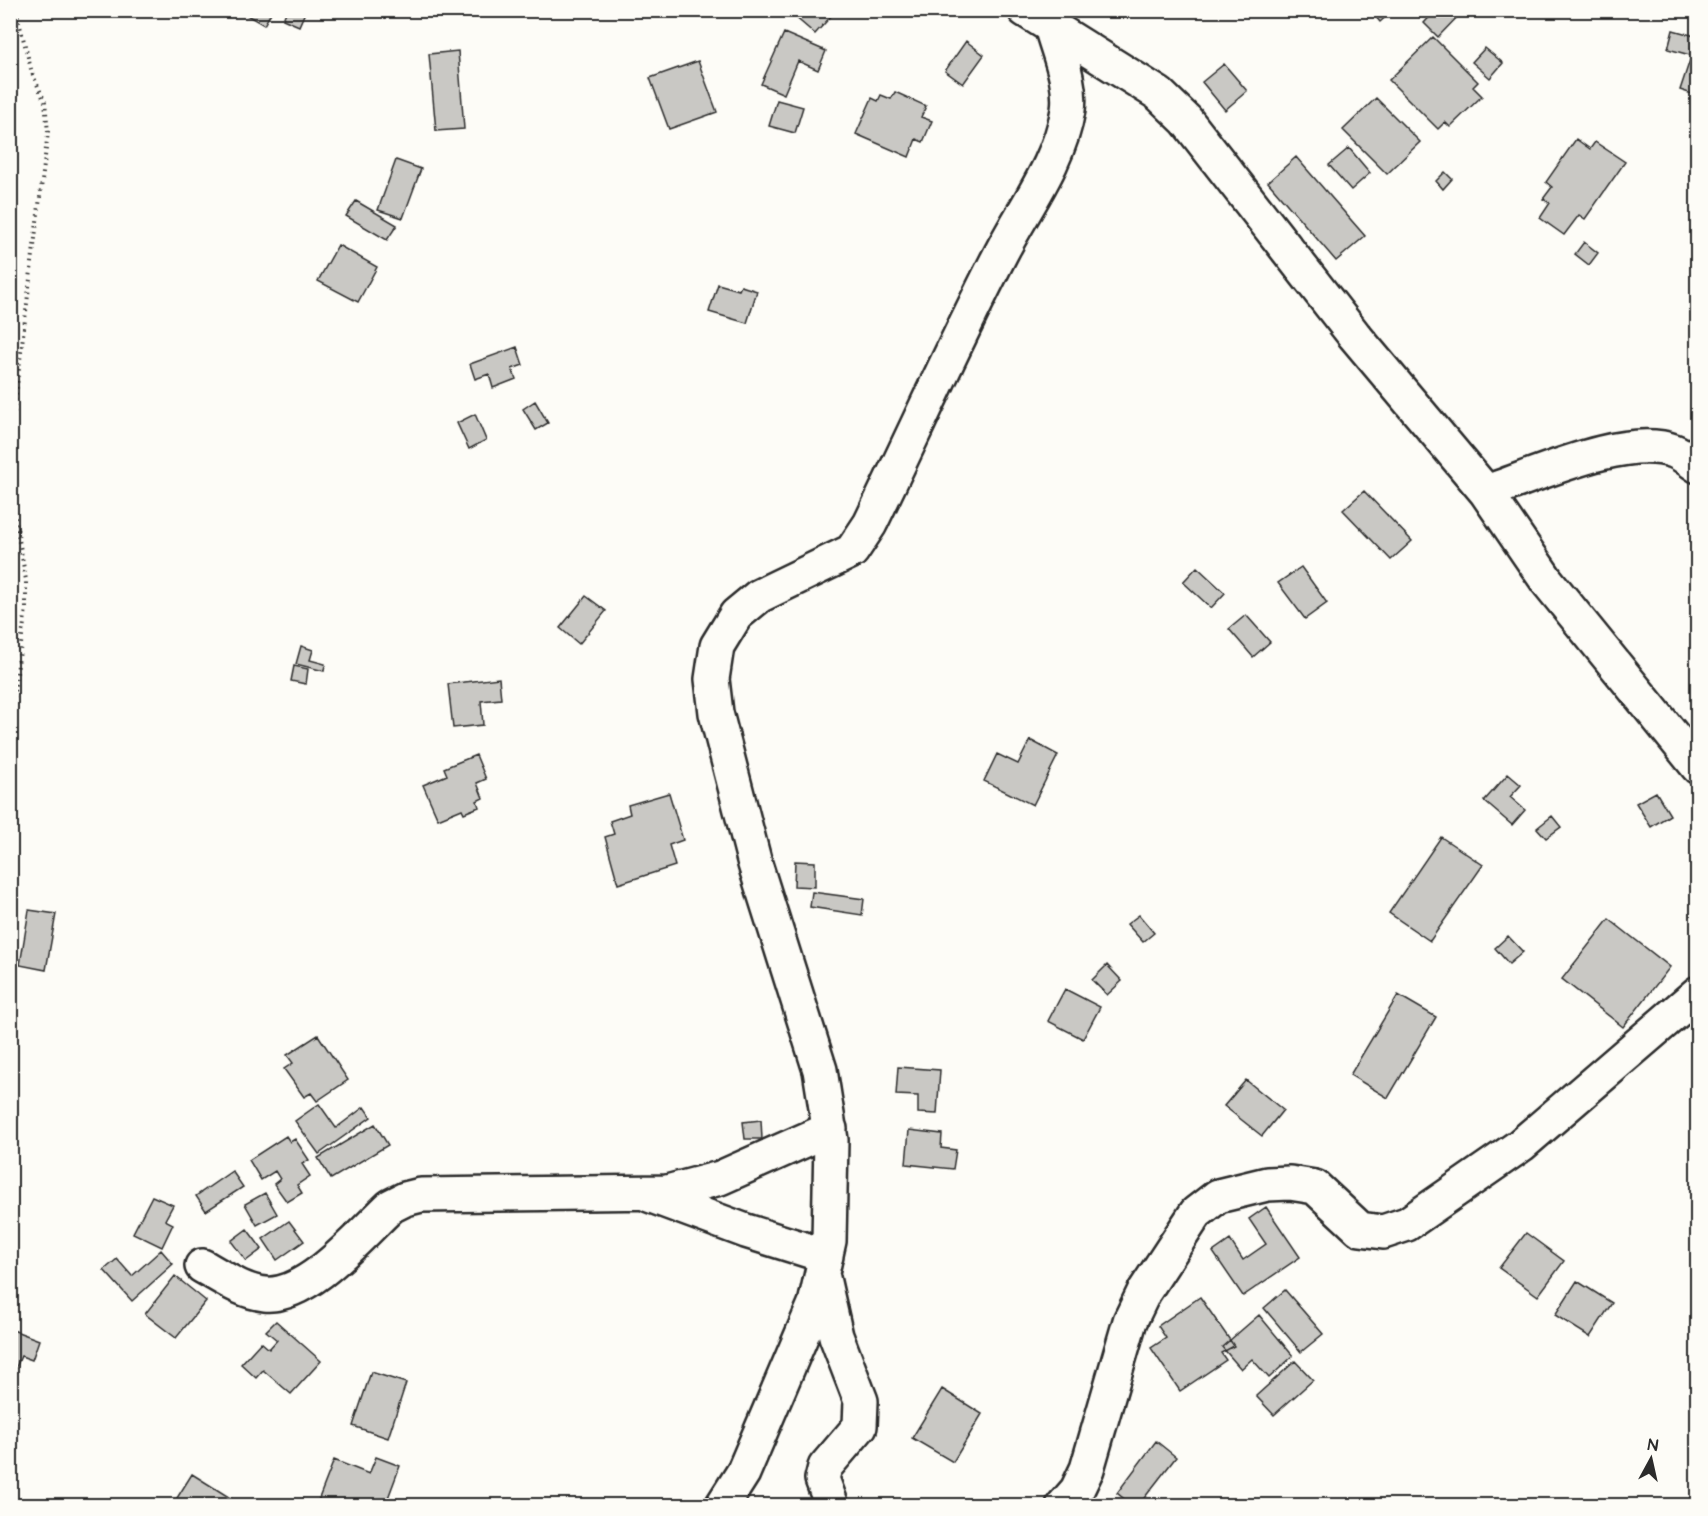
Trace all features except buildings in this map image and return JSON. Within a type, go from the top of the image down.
[{"type":"street","points":[[1038,18],[1159,94],[1186,120],[1354,334],[1486,492],[1546,581],[1698,767]]},
{"type":"street","points":[[722,1506],[743,1473],[815,1304],[824,1266],[831,1173],[830,1129],[820,1070],[755,864],[716,713],[712,679],[717,646],[736,615],[759,596],[852,551],[870,524],[1002,251],[1041,186],[1061,140],[1068,108],[1068,87],[1038,18]]},
{"type":"street","points":[[1486,492],[1615,448],[1647,446],[1674,451],[1698,466]]},
{"type":"street","points":[[1063,1506],[1077,1490],[1088,1469],[1130,1321],[1144,1292],[1196,1213],[1218,1196],[1267,1184],[1290,1183],[1315,1187],[1360,1229],[1383,1232],[1407,1224],[1521,1145],[1698,993]]},
{"type":"street","points":[[202,1266],[245,1289],[265,1294],[280,1293],[314,1277],[391,1206],[405,1198],[421,1195],[667,1192],[720,1178],[830,1129]]},
{"type":"street","points":[[642,1192],[746,1231],[824,1266]]},
{"type":"street","points":[[824,1266],[836,1336],[861,1401],[860,1426],[825,1467],[822,1479],[832,1506]]},
{"type":"path","points":[[10,442],[48,132],[45,102],[32,74],[16,10]]},
{"type":"path","points":[[10,488],[26,580],[26,609],[10,721]]}]
